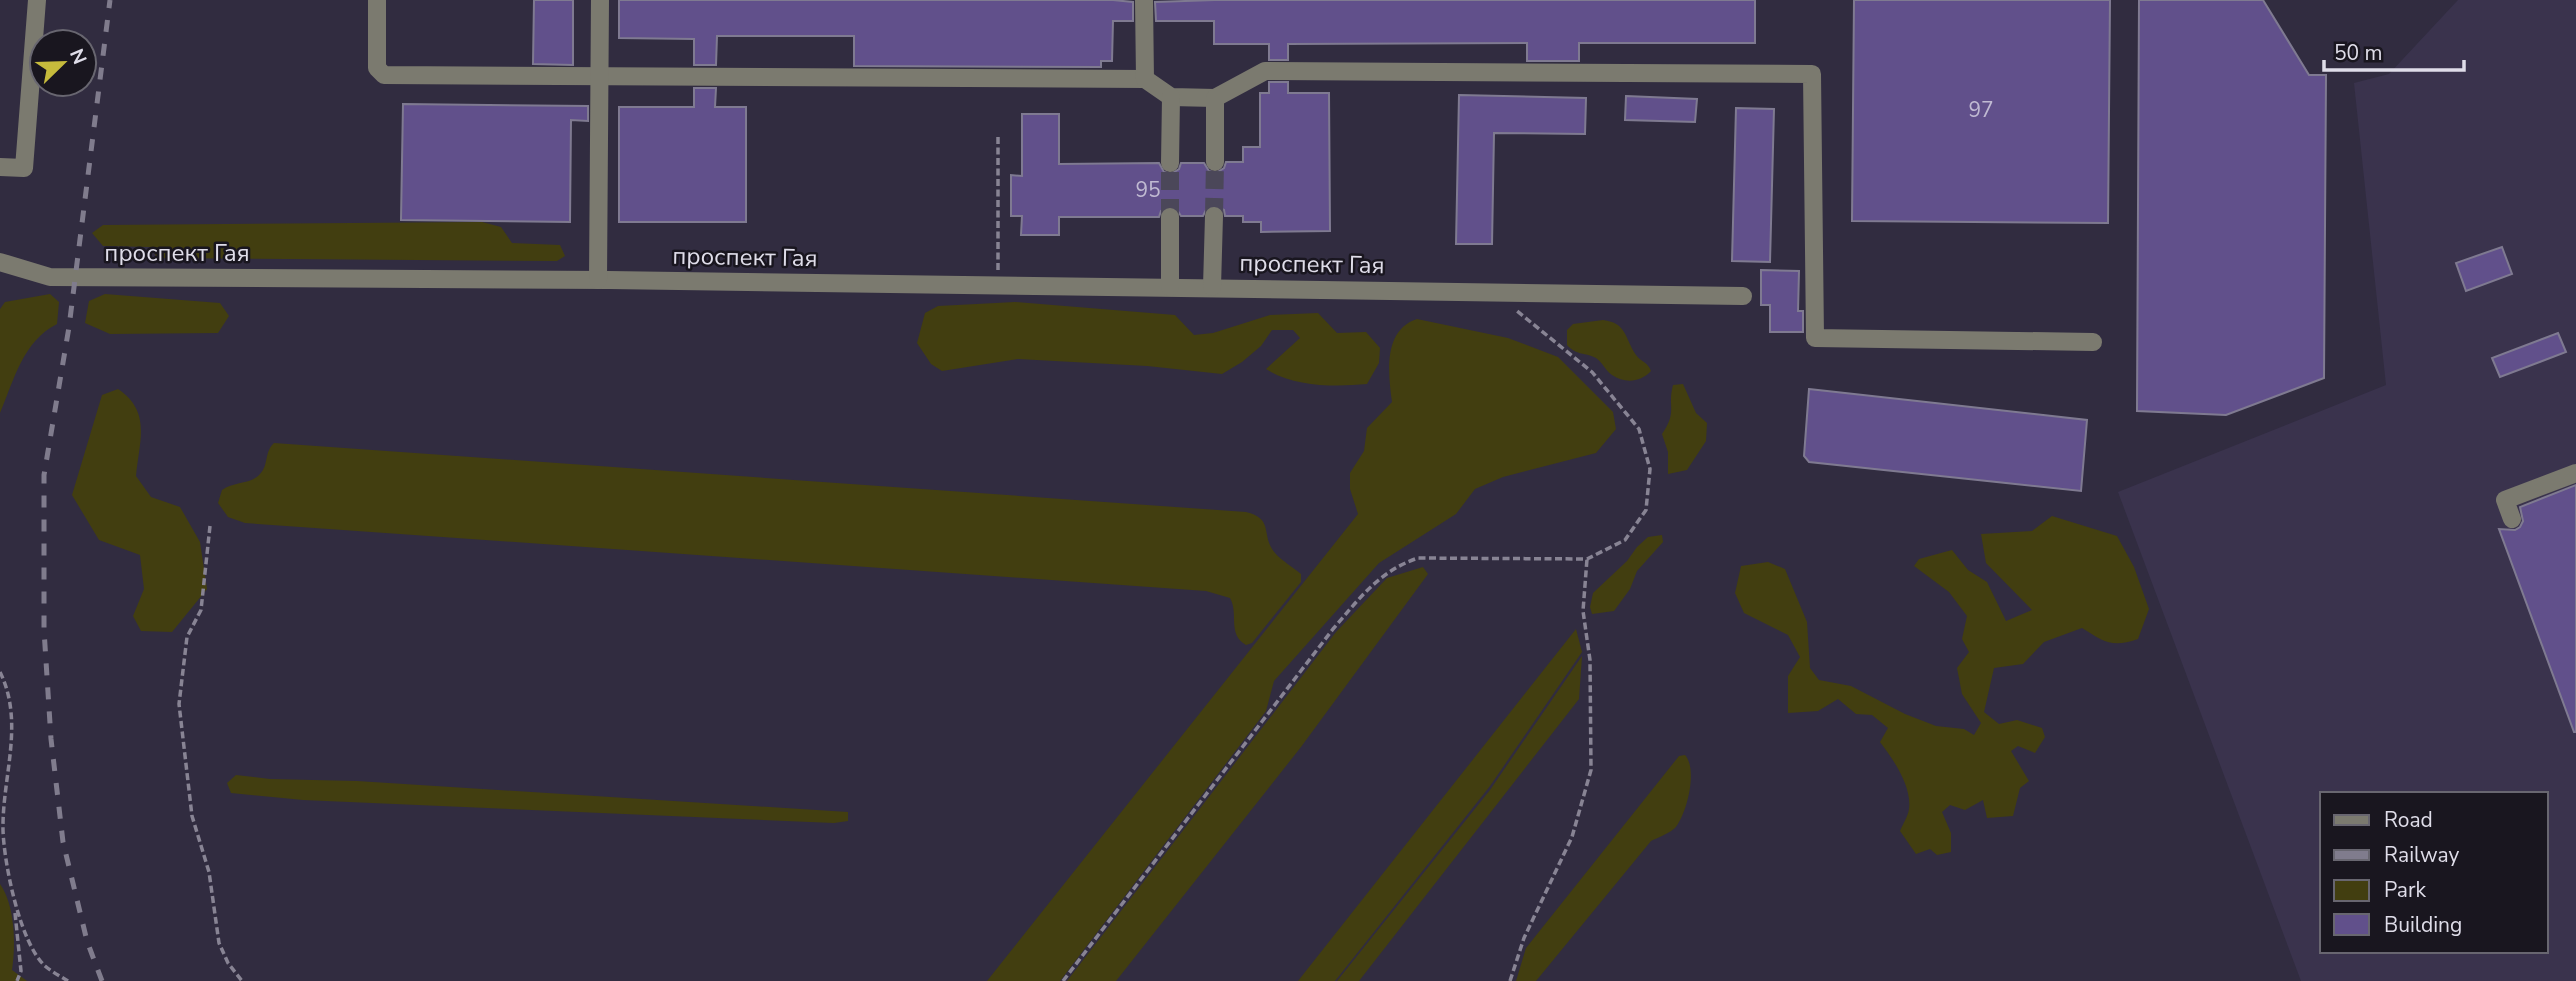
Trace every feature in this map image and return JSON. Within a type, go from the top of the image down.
[{"type":"street","points":[[0,167],[24,169],[37,0]]},
{"type":"street","points":[[377,0],[377,68],[384,75],[1145,79],[1171,97],[1216,98],[1265,71],[1812,74],[1815,338],[2093,342]]},
{"type":"street","points":[[598,280],[600,0]]},
{"type":"street","points":[[1144,0],[1145,79]]},
{"type":"street","points":[[1171,97],[1171,163]]},
{"type":"street","points":[[1215,162],[1216,98]]},
{"type":"street","points":[[1212,287],[1214,216]]},
{"type":"street","points":[[1170,217],[1170,287]]},
{"type":"street","name":"проспект Гая","points":[[0,262],[50,277],[1491,290],[1742,296]]},
{"type":"street","points":[[2512,519],[2505,500],[2576,473]]},
{"type":"path","points":[[998,285],[999,136]]},
{"type":"path","points":[[1062,981],[1333,629],[1378,577],[1397,565],[1418,558],[1587,559],[1625,540],[1646,510],[1650,470],[1639,429],[1591,372],[1491,290]]},
{"type":"path","points":[[210,526],[201,610],[187,637],[179,704],[192,816],[209,872],[219,943],[228,963],[242,981]]},
{"type":"path","points":[[1510,981],[1524,938],[1573,837],[1591,770],[1590,660],[1583,611],[1587,559]]},
{"type":"path","points":[[0,672],[11,710],[11,766],[3,830],[21,971],[17,981]]},
{"type":"path","points":[[15,911],[43,965],[68,981]]},
{"type":"shaded area","points":[[2458,0],[2576,0],[2576,981],[2301,981],[2118,492],[2386,385],[2354,83],[2389,74]]},
{"type":"green space","points":[[482,222],[501,227],[512,243],[560,245],[565,256],[557,261],[157,258],[151,247],[103,246],[92,233],[103,225]]},
{"type":"green space","points":[[50,294],[59,302],[57,324],[45,331],[28,351],[0,413],[0,309],[5,302]]},
{"type":"green space","points":[[105,294],[220,303],[229,316],[218,333],[110,334],[85,323],[89,301]]},
{"type":"green space","points":[[1015,302],[1175,315],[1194,335],[1213,333],[1270,315],[1318,313],[1337,333],[1366,332],[1380,348],[1379,363],[1367,384],[1315,384],[1277,375],[1266,369],[1300,338],[1293,330],[1272,330],[1261,346],[1222,374],[1147,366],[1018,359],[942,371],[931,364],[917,343],[925,313],[938,306]]},
{"type":"green space","points":[[1417,319],[1508,338],[1558,357],[1613,412],[1616,429],[1596,453],[1503,477],[1475,489],[1456,514],[1379,563],[1274,681],[1266,711],[1060,981],[987,981],[1358,514],[1350,489],[1350,473],[1364,451],[1367,428],[1392,402],[1389,366],[1393,342],[1406,325]]},
{"type":"green space","points":[[1603,320],[1621,328],[1636,355],[1650,368],[1651,371],[1643,378],[1617,378],[1596,358],[1574,351],[1567,345],[1567,330],[1573,324]]},
{"type":"green space","points":[[1683,384],[1696,413],[1707,423],[1706,441],[1687,470],[1668,474],[1668,452],[1662,434],[1670,420],[1673,385]]},
{"type":"green space","points":[[118,389],[136,407],[139,417],[141,439],[136,476],[151,497],[180,507],[200,542],[207,589],[172,632],[141,631],[133,616],[144,589],[140,555],[99,540],[72,495],[102,395]]},
{"type":"green space","points":[[274,443],[1246,512],[1261,519],[1271,546],[1278,556],[1301,574],[1301,582],[1252,643],[1246,645],[1235,630],[1230,598],[1206,591],[245,523],[228,517],[218,503],[222,490],[252,480],[260,474]]},
{"type":"green space","points":[[2052,516],[2117,536],[2134,567],[2149,609],[2138,639],[2121,643],[2108,642],[2082,628],[2044,642],[2023,664],[1994,668],[1984,712],[1999,724],[2017,720],[2042,728],[2045,737],[2035,753],[2018,746],[2011,751],[2029,781],[2020,788],[2013,816],[1987,818],[1983,800],[1965,810],[1950,805],[1942,812],[1951,833],[1951,852],[1937,855],[1930,849],[1916,854],[1900,831],[1909,809],[1908,791],[1896,765],[1880,742],[1888,728],[1872,715],[1856,714],[1838,699],[1818,711],[1788,713],[1788,676],[1800,657],[1788,635],[1744,613],[1735,593],[1741,566],[1768,562],[1785,569],[1807,622],[1810,668],[1819,680],[1851,686],[1905,714],[1936,726],[1964,729],[1974,735],[1981,723],[1962,694],[1957,668],[1969,652],[1962,639],[1967,616],[1949,592],[1914,566],[1919,559],[1952,550],[1968,570],[1987,582],[2006,621],[2032,610],[1986,563],[1981,534],[2032,531]]},
{"type":"green space","points":[[1662,535],[1663,542],[1637,571],[1630,589],[1614,611],[1592,614],[1590,607],[1593,593],[1648,537]]},
{"type":"green space","points":[[1423,567],[1428,574],[1301,747],[1116,981],[1067,981],[1336,632],[1387,578]]},
{"type":"green space","points":[[1576,629],[1582,652],[1490,786],[1335,981],[1298,981]]},
{"type":"green space","points":[[1582,656],[1579,699],[1359,981],[1337,981],[1490,790]]},
{"type":"green space","points":[[1685,755],[1691,770],[1691,781],[1687,802],[1675,828],[1651,841],[1536,981],[1516,981],[1526,948],[1679,756]]},
{"type":"green space","points":[[236,775],[848,812],[848,821],[834,823],[303,800],[231,793],[227,783]]},
{"type":"green space","points":[[0,884],[9,903],[13,926],[12,970],[27,981],[0,981]]},
{"type":"building","points":[[534,0],[573,0],[573,65],[533,64]]},
{"type":"building","points":[[619,0],[1113,0],[1133,2],[1133,21],[1113,21],[1112,61],[1101,61],[1101,67],[854,66],[854,36],[717,36],[716,65],[694,65],[694,39],[619,38]]},
{"type":"building","points":[[1755,0],[1755,43],[1579,43],[1579,61],[1527,61],[1527,43],[1288,44],[1288,60],[1269,60],[1269,44],[1214,44],[1214,21],[1156,21],[1155,2]]},
{"type":"building","points":[[1854,0],[2110,0],[2108,223],[1852,221]]},
{"type":"building","points":[[2139,0],[2263,0],[2309,75],[2326,75],[2324,378],[2226,415],[2137,411]]},
{"type":"building","points":[[1269,82],[1288,82],[1288,93],[1329,93],[1330,231],[1261,232],[1261,222],[1243,222],[1243,216],[1225,216],[1224,210],[1215,205],[1208,206],[1203,216],[1181,216],[1176,208],[1169,206],[1161,211],[1159,217],[1059,217],[1059,235],[1021,235],[1022,216],[1011,216],[1011,175],[1022,176],[1022,114],[1059,114],[1059,164],[1159,163],[1164,172],[1171,174],[1179,169],[1181,163],[1204,163],[1209,171],[1216,173],[1224,168],[1226,162],[1243,162],[1243,147],[1260,147],[1260,93],[1269,93]]},
{"type":"building","points":[[694,88],[716,88],[715,107],[746,107],[746,222],[619,222],[619,107],[694,107]]},
{"type":"building","points":[[1459,95],[1586,98],[1585,134],[1494,133],[1492,244],[1456,244]]},
{"type":"building","points":[[1626,96],[1697,99],[1695,122],[1625,120]]},
{"type":"building","points":[[403,104],[588,106],[588,121],[571,120],[570,222],[401,220]]},
{"type":"building","points":[[1736,108],[1774,109],[1770,262],[1732,261]]},
{"type":"building","points":[[2502,247],[2512,274],[2466,291],[2456,263]]},
{"type":"building","points":[[1761,270],[1799,271],[1798,311],[1803,311],[1803,332],[1770,332],[1770,305],[1761,305]]},
{"type":"building","points":[[2558,333],[2566,352],[2500,377],[2492,358]]},
{"type":"building","points":[[1809,389],[2087,420],[2081,491],[1809,462],[1804,456]]},
{"type":"building","points":[[2576,485],[2574,732],[2499,529],[2515,530],[2523,521],[2520,507]]},
{"type":"tunnel","points":[[1214,216],[1215,162]]},
{"type":"tunnel","points":[[1170,163],[1170,217]]},
{"type":"railway","points":[[102,981],[87,941],[63,842],[51,739],[44,630],[44,475],[69,327],[110,0]]}]
